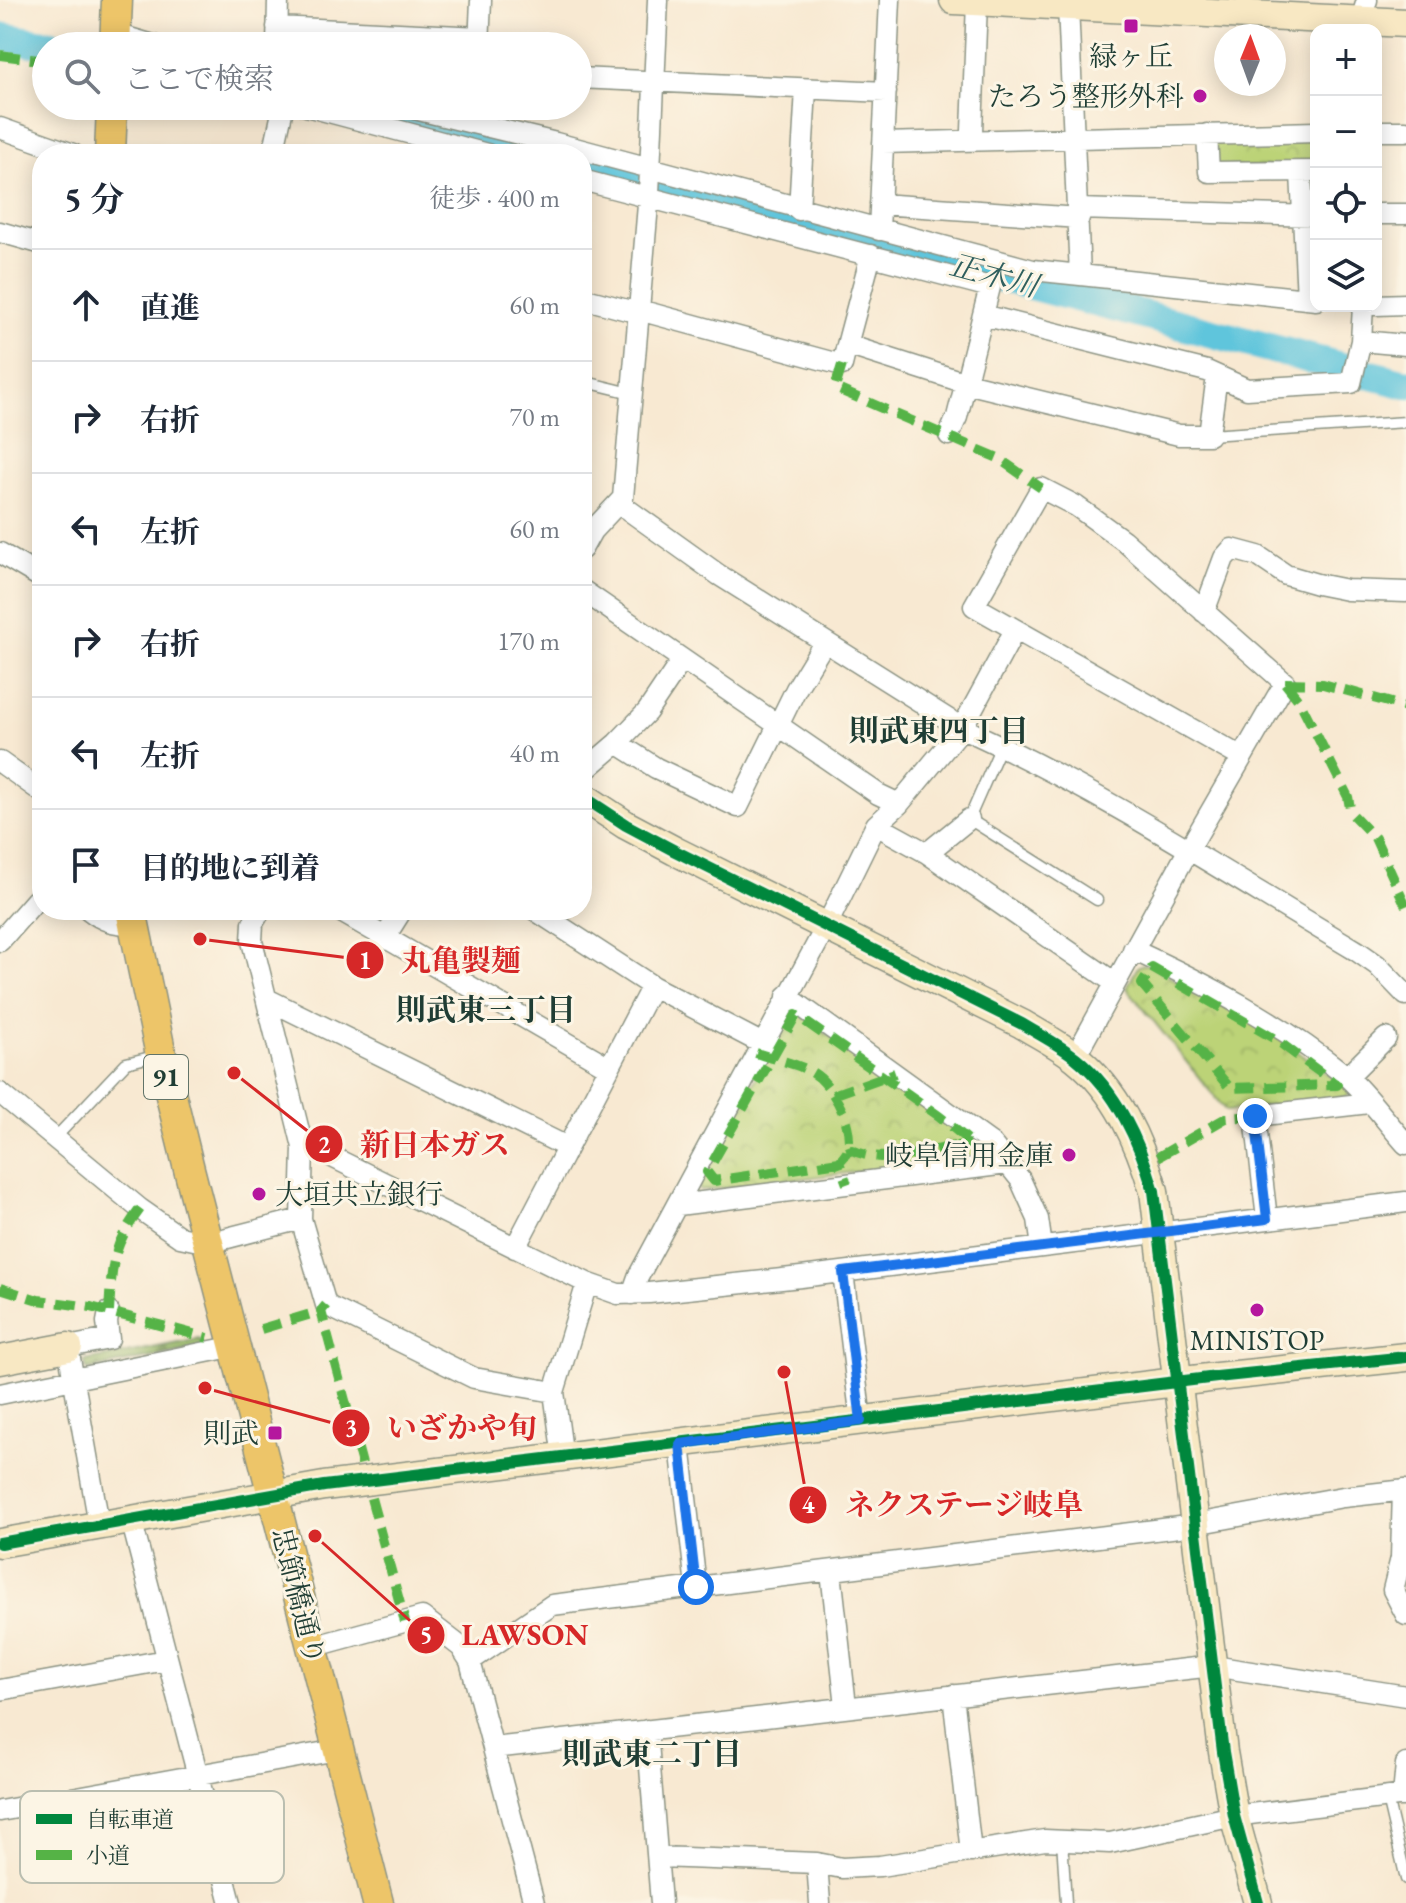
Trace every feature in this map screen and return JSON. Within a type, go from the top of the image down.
[{"type":"main road","points":[[115,32],[117,0]]},
{"type":"main road","points":[[110,144],[111,120]]},
{"type":"main road","name":"91","points":[[133,920],[161,1055],[208,1243]]},
{"type":"main road","name":"忠節橋通り","points":[[208,1243],[378,1903]]},
{"type":"street","points":[[277,32],[278,0]]},
{"type":"street","points":[[480,32],[481,0]]},
{"type":"street","points":[[592,528],[623,498],[649,184],[658,0]]},
{"type":"street","points":[[879,230],[890,0]]},
{"type":"street","points":[[972,131],[976,1],[1068,6],[1123,4],[1364,10],[1406,23]]},
{"type":"street","points":[[1068,6],[1080,275]]},
{"type":"street","points":[[592,79],[886,92]]},
{"type":"street","points":[[799,210],[806,89]]},
{"type":"street","points":[[275,144],[279,120]]},
{"type":"street","points":[[355,120],[438,144]]},
{"type":"street","points":[[488,120],[558,144]]},
{"type":"street","points":[[0,128],[45,144]]},
{"type":"street","points":[[883,136],[972,131],[1310,132]]},
{"type":"street","points":[[1382,131],[1406,131]]},
{"type":"street","points":[[883,136],[1073,133]]},
{"type":"street","points":[[880,204],[1078,214],[1310,216],[1308,172],[1209,172],[1207,134]]},
{"type":"street","points":[[592,159],[649,184],[871,255],[989,273],[1033,270],[1310,300]]},
{"type":"street","points":[[592,181],[649,184],[799,210],[879,230],[989,273]]},
{"type":"street","points":[[1382,214],[1406,214]]},
{"type":"street","points":[[0,232],[32,241]]},
{"type":"street","points":[[592,301],[639,310],[842,365],[871,255]]},
{"type":"street","points":[[949,435],[966,383],[990,287],[989,273]]},
{"type":"street","points":[[1382,305],[1406,304]]},
{"type":"street","points":[[983,315],[1217,376],[1247,389],[1351,383],[1361,341],[1363,312]]},
{"type":"street","points":[[1361,341],[1406,345]]},
{"type":"street","points":[[847,345],[966,383],[1179,435],[1209,435],[1217,376]]},
{"type":"street","points":[[1075,1057],[1189,849],[1285,683],[1111,531],[1076,506],[1041,488],[974,606],[1241,757]]},
{"type":"street","points":[[620,504],[719,575],[962,728],[1001,746],[1189,849],[1357,951],[1377,965],[1406,995]]},
{"type":"street","points":[[1204,612],[1224,558],[1232,549],[1258,556],[1286,575],[1317,584],[1347,590],[1406,592]]},
{"type":"street","points":[[0,553],[32,572]]},
{"type":"street","points":[[592,597],[878,794],[899,804]]},
{"type":"street","points":[[632,1294],[638,1277],[761,1043],[827,925],[876,825],[899,804],[962,728],[1015,630]]},
{"type":"street","points":[[617,743],[656,768],[738,807],[796,689],[824,643]]},
{"type":"street","points":[[592,764],[647,712],[682,660]]},
{"type":"street","points":[[0,762],[32,785]]},
{"type":"street","points":[[592,803],[675,851],[1022,1024],[1075,1057],[1117,1104],[1132,1131],[1154,1191],[1234,1816],[1258,1903]]},
{"type":"street","points":[[927,853],[969,819]]},
{"type":"street","points":[[876,825],[927,853],[1115,983]]},
{"type":"street","points":[[0,941],[32,904]]},
{"type":"street","points":[[102,920],[113,924],[124,920]]},
{"type":"street","points":[[255,920],[252,941],[303,1147],[301,1219],[326,1305],[474,1378],[554,1392]]},
{"type":"street","points":[[355,920],[609,1067]]},
{"type":"street","points":[[385,937],[396,920]]},
{"type":"street","points":[[550,920],[652,986],[761,1043]]},
{"type":"street","points":[[1133,950],[1179,971],[1278,1026],[1347,1077],[1404,1138]]},
{"type":"street","points":[[515,1248],[652,986]]},
{"type":"street","points":[[787,996],[991,1143],[1020,1179],[1038,1219],[1042,1247]]},
{"type":"street","points":[[267,999],[567,1147]]},
{"type":"street","points":[[1347,1077],[1386,1038]]},
{"type":"street","points":[[0,1093],[140,1209],[180,1237],[208,1243],[301,1219]]},
{"type":"street","points":[[1267,1219],[1255,1116],[1369,1103]]},
{"type":"street","points":[[303,1147],[320,1151],[587,1283],[618,1294],[843,1272],[1406,1202]]},
{"type":"street","points":[[678,1205],[1007,1164]]},
{"type":"street","points":[[843,1272],[861,1421]]},
{"type":"street","points":[[563,1458],[554,1392],[587,1283]]},
{"type":"street","points":[[0,1360],[109,1339],[109,1312]]},
{"type":"street","points":[[0,1394],[236,1346]]},
{"type":"street","points":[[68,1347],[99,1524]]},
{"type":"street","points":[[0,1543],[274,1494],[377,1479],[680,1444],[1405,1352]]},
{"type":"street","points":[[680,1444],[696,1587]]},
{"type":"street","points":[[470,1661],[552,1605],[1195,1524],[1343,1497],[1404,1490],[1401,1558],[1393,1590],[1406,1615]]},
{"type":"street","points":[[131,1519],[202,1791]]},
{"type":"street","points":[[831,1572],[846,1706]]},
{"type":"street","points":[[312,1647],[422,1617],[461,1647],[470,1661],[534,1903]]},
{"type":"street","points":[[0,1690],[166,1660]]},
{"type":"street","points":[[493,1748],[1213,1666],[1406,1696]]},
{"type":"street","points":[[953,1695],[971,1852]]},
{"type":"street","points":[[647,1730],[661,1903]]},
{"type":"street","points":[[110,1791],[337,1750]]},
{"type":"street","points":[[658,1857],[817,1863],[842,1868],[880,1866],[1062,1839],[1110,1843],[1234,1816],[1398,1797],[1406,1764]]},
{"type":"street","points":[[0,1811],[20,1807]]},
{"type":"street","points":[[817,1863],[820,1903]]},
{"type":"street","points":[[226,1883],[231,1903]]},
{"type":"lane","points":[[592,383],[631,393]]},
{"type":"lane","points":[[1209,435],[1406,422]]},
{"type":"lane","points":[[1001,746],[969,819],[1097,900]]},
{"type":"lane","points":[[55,1138],[126,1063],[161,1055]]},
{"type":"lane","points":[[1398,1797],[1406,1879]]},
{"type":"lane","points":[[1062,1839],[1066,1903]]},
{"type":"green space","points":[[1310,138],[1310,166],[1214,167],[1214,142]]},
{"type":"green space","points":[[1147,964],[1277,1036],[1350,1091],[1347,1097],[1226,1111],[1127,988],[1138,966]]},
{"type":"green space","points":[[794,1010],[987,1151],[985,1156],[700,1191],[697,1185]]},
{"type":"green space","points":[[199,1339],[204,1347],[87,1370],[84,1361]]},
{"type":"waterway","name":"正木川","points":[[0,37],[32,42]]},
{"type":"waterway","name":"正木川","points":[[401,120],[494,144]]},
{"type":"waterway","name":"正木川","points":[[592,170],[1406,384]]},
{"type":"marked path","points":[[0,55],[32,59]]},
{"type":"marked path","points":[[842,365],[835,388],[998,458],[1041,488]]},
{"type":"marked path","points":[[1285,683],[1300,702],[1348,797],[1351,813],[1375,838],[1406,906]]},
{"type":"marked path","points":[[1285,683],[1323,684],[1406,707]]},
{"type":"marked path","points":[[1152,968],[1275,1039],[1337,1085],[1230,1088],[1142,984],[1152,968]]},
{"type":"marked path","points":[[839,1162],[714,1181],[707,1172],[796,1015],[939,1116],[973,1144],[956,1146]]},
{"type":"marked path","points":[[756,1053],[806,1069],[820,1078],[832,1093],[848,1133],[847,1152],[839,1162],[847,1184]]},
{"type":"marked path","points":[[833,1095],[895,1073]]},
{"type":"marked path","points":[[1158,1157],[1226,1118],[1255,1116]]},
{"type":"marked path","points":[[847,1152],[852,1150],[890,1157],[956,1146],[960,1169]]},
{"type":"marked path","points":[[109,1312],[118,1246],[140,1209]]},
{"type":"marked path","points":[[0,1288],[38,1300],[91,1307],[208,1338]]},
{"type":"marked path","points":[[326,1305],[321,1311],[362,1464]]},
{"type":"marked path","points":[[261,1329],[321,1311]]},
{"type":"marked path","points":[[371,1498],[405,1622]]},
{"type":"cycle path","points":[[592,803],[675,851],[1022,1024],[1076,1058],[1115,1101],[1134,1136],[1154,1191],[1223,1752],[1234,1816],[1258,1903]]},
{"type":"cycle path","points":[[0,1543],[324,1486],[1217,1377],[1406,1357]]},
{"type":"place","name":"緑ヶ丘","points":[[1131,26]]},
{"type":"place","name":"たろう整形外科","points":[[1200,96]]},
{"type":"place","name":"丸亀製麺","points":[[200,939]]},
{"type":"place","name":"新日本ガス","points":[[234,1073]]},
{"type":"place","name":"岐阜信用金庫","points":[[1069,1155]]},
{"type":"place","name":"大垣共立銀行","points":[[259,1194]]},
{"type":"place","name":"MINISTOP","points":[[1257,1310]]},
{"type":"place","name":"ネクステージ岐阜","points":[[784,1372]]},
{"type":"place","name":"いざかや旬","points":[[205,1388]]},
{"type":"place","name":"則武","points":[[275,1433]]},
{"type":"place","name":"LAWSON","points":[[315,1536]]},
{"type":"district","name":"則武東四丁目","points":[[939,730]]},
{"type":"district","name":"則武東三丁目","points":[[486,1009]]},
{"type":"district","name":"則武東二丁目","points":[[652,1753]]},
{"type":"route","points":[[696,1587],[680,1444],[861,1421],[843,1272],[1267,1219],[1255,1116]]}]
